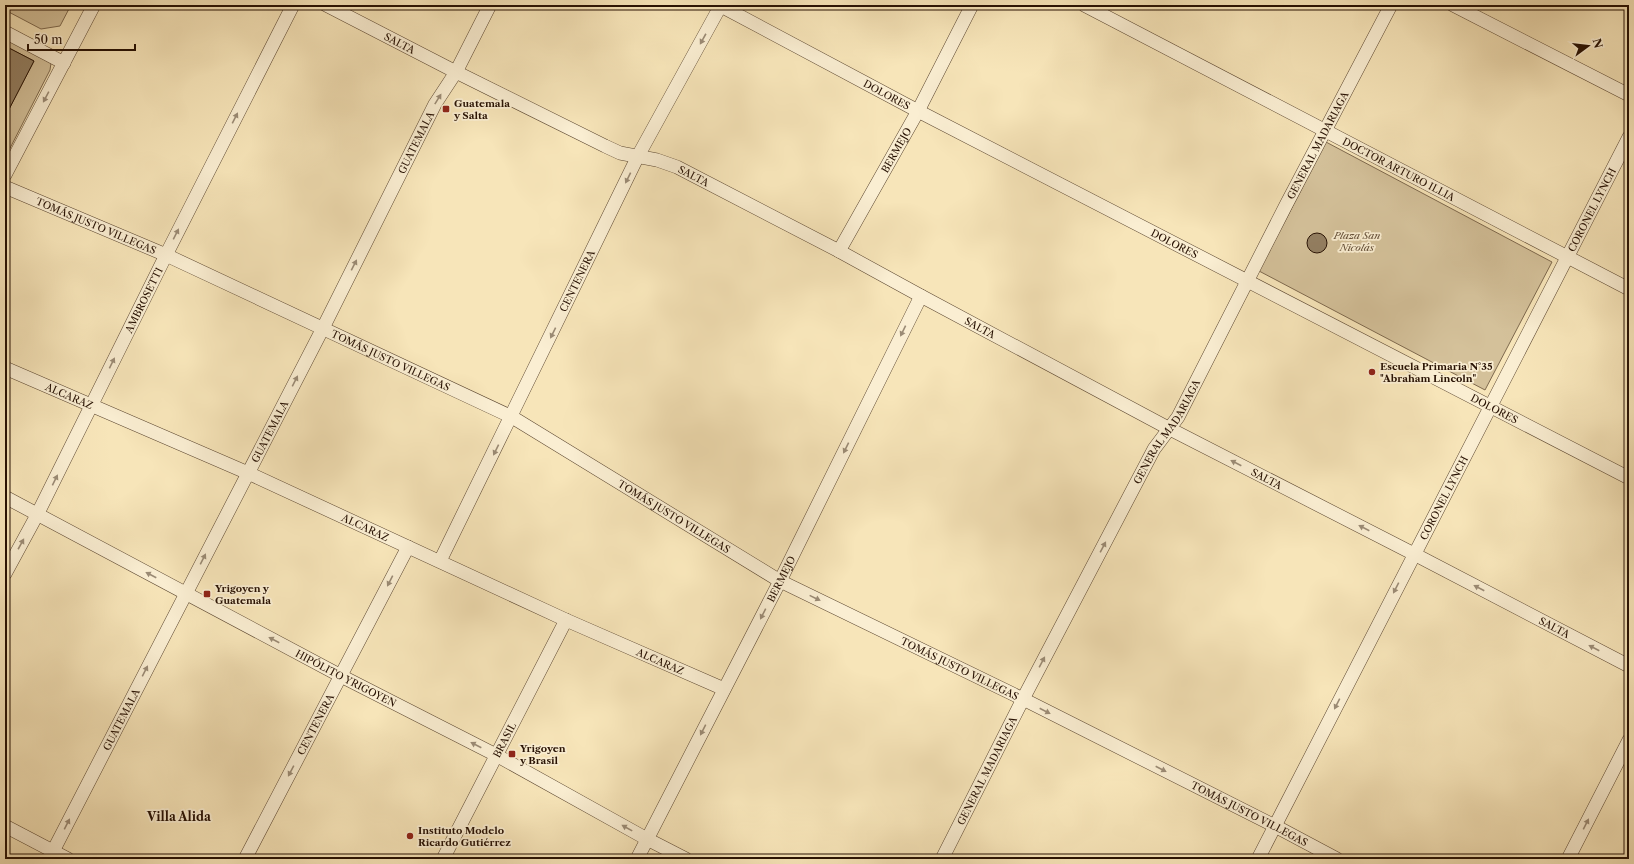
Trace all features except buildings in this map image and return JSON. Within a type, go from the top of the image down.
[{"type":"street","points":[[5,175],[94,5]]},
{"type":"street","name":"AMBROSETTI","points":[[5,574],[37,515],[166,255],[293,5]]},
{"type":"street","name":"SALTA","points":[[326,5],[456,72],[620,153],[657,160],[677,167],[839,251],[1170,429],[1629,666]]},
{"type":"street","name":"GUATEMALA","points":[[51,855],[323,328],[435,104],[456,72],[490,5]]},
{"type":"street","name":"BERMEJO","points":[[839,251],[918,110],[972,5]]},
{"type":"street","name":"DOCTOR ARTURO ILLIA","points":[[1084,5],[1629,290]]},
{"type":"street","name":"GENERAL MADARIAGA","points":[[942,859],[1023,699],[1154,449],[1178,417],[1324,130],[1391,5]]},
{"type":"street","points":[[1453,5],[1629,95]]},
{"type":"street","name":"DOLORES","points":[[721,6],[918,110],[1629,478]]},
{"type":"street","name":"CENTENERA","points":[[440,561],[512,417],[638,156],[721,6]]},
{"type":"street","points":[[5,32],[64,62]]},
{"type":"street","name":"CORONEL LYNCH","points":[[1258,859],[1629,137]]},
{"type":"street","name":"TOMÁS JUSTO VILLEGAS","points":[[5,187],[166,255],[512,417],[780,581],[1023,699],[1275,826],[1337,859]]},
{"type":"street","name":"BERMEJO","points":[[637,859],[780,581],[921,296]]},
{"type":"street","name":"ALCARAZ","points":[[5,368],[91,407],[248,473],[566,620],[724,689]]},
{"type":"street","name":"HIPÓLITO YRIGOYEN","points":[[5,497],[341,676],[496,755],[686,859]]},
{"type":"street","name":"CENTENERA","points":[[244,859],[408,547]]},
{"type":"street","name":"BRASIL","points":[[443,859],[566,620]]},
{"type":"street","points":[[1568,859],[1629,740]]},
{"type":"street","points":[[5,826],[51,855],[68,859]]},
{"type":"green space","points":[[5,5],[71,5],[60,26],[41,29],[5,10]]},
{"type":"green space","points":[[5,36],[51,63],[50,70],[5,158],[5,117],[34,61],[9,48],[5,56]]},
{"type":"green space","name":"Plaza San Nicolás","points":[[1326,142],[1552,262],[1485,390],[1259,271]]},
{"type":"place","name":"Guatemala y Salta","points":[[446,109]]},
{"type":"place","name":"Escuela Primaria N°35 \"Abraham Lincoln\"","points":[[1372,372]]},
{"type":"place","name":"Yrigoyen y Guatemala","points":[[207,594]]},
{"type":"place","name":"Yrigoyen y Brasil","points":[[512,754]]},
{"type":"place","name":"Instituto Modelo Ricardo Gutiérrez","points":[[410,836]]},
{"type":"district","name":"Villa Alida","points":[[179,816]]}]
